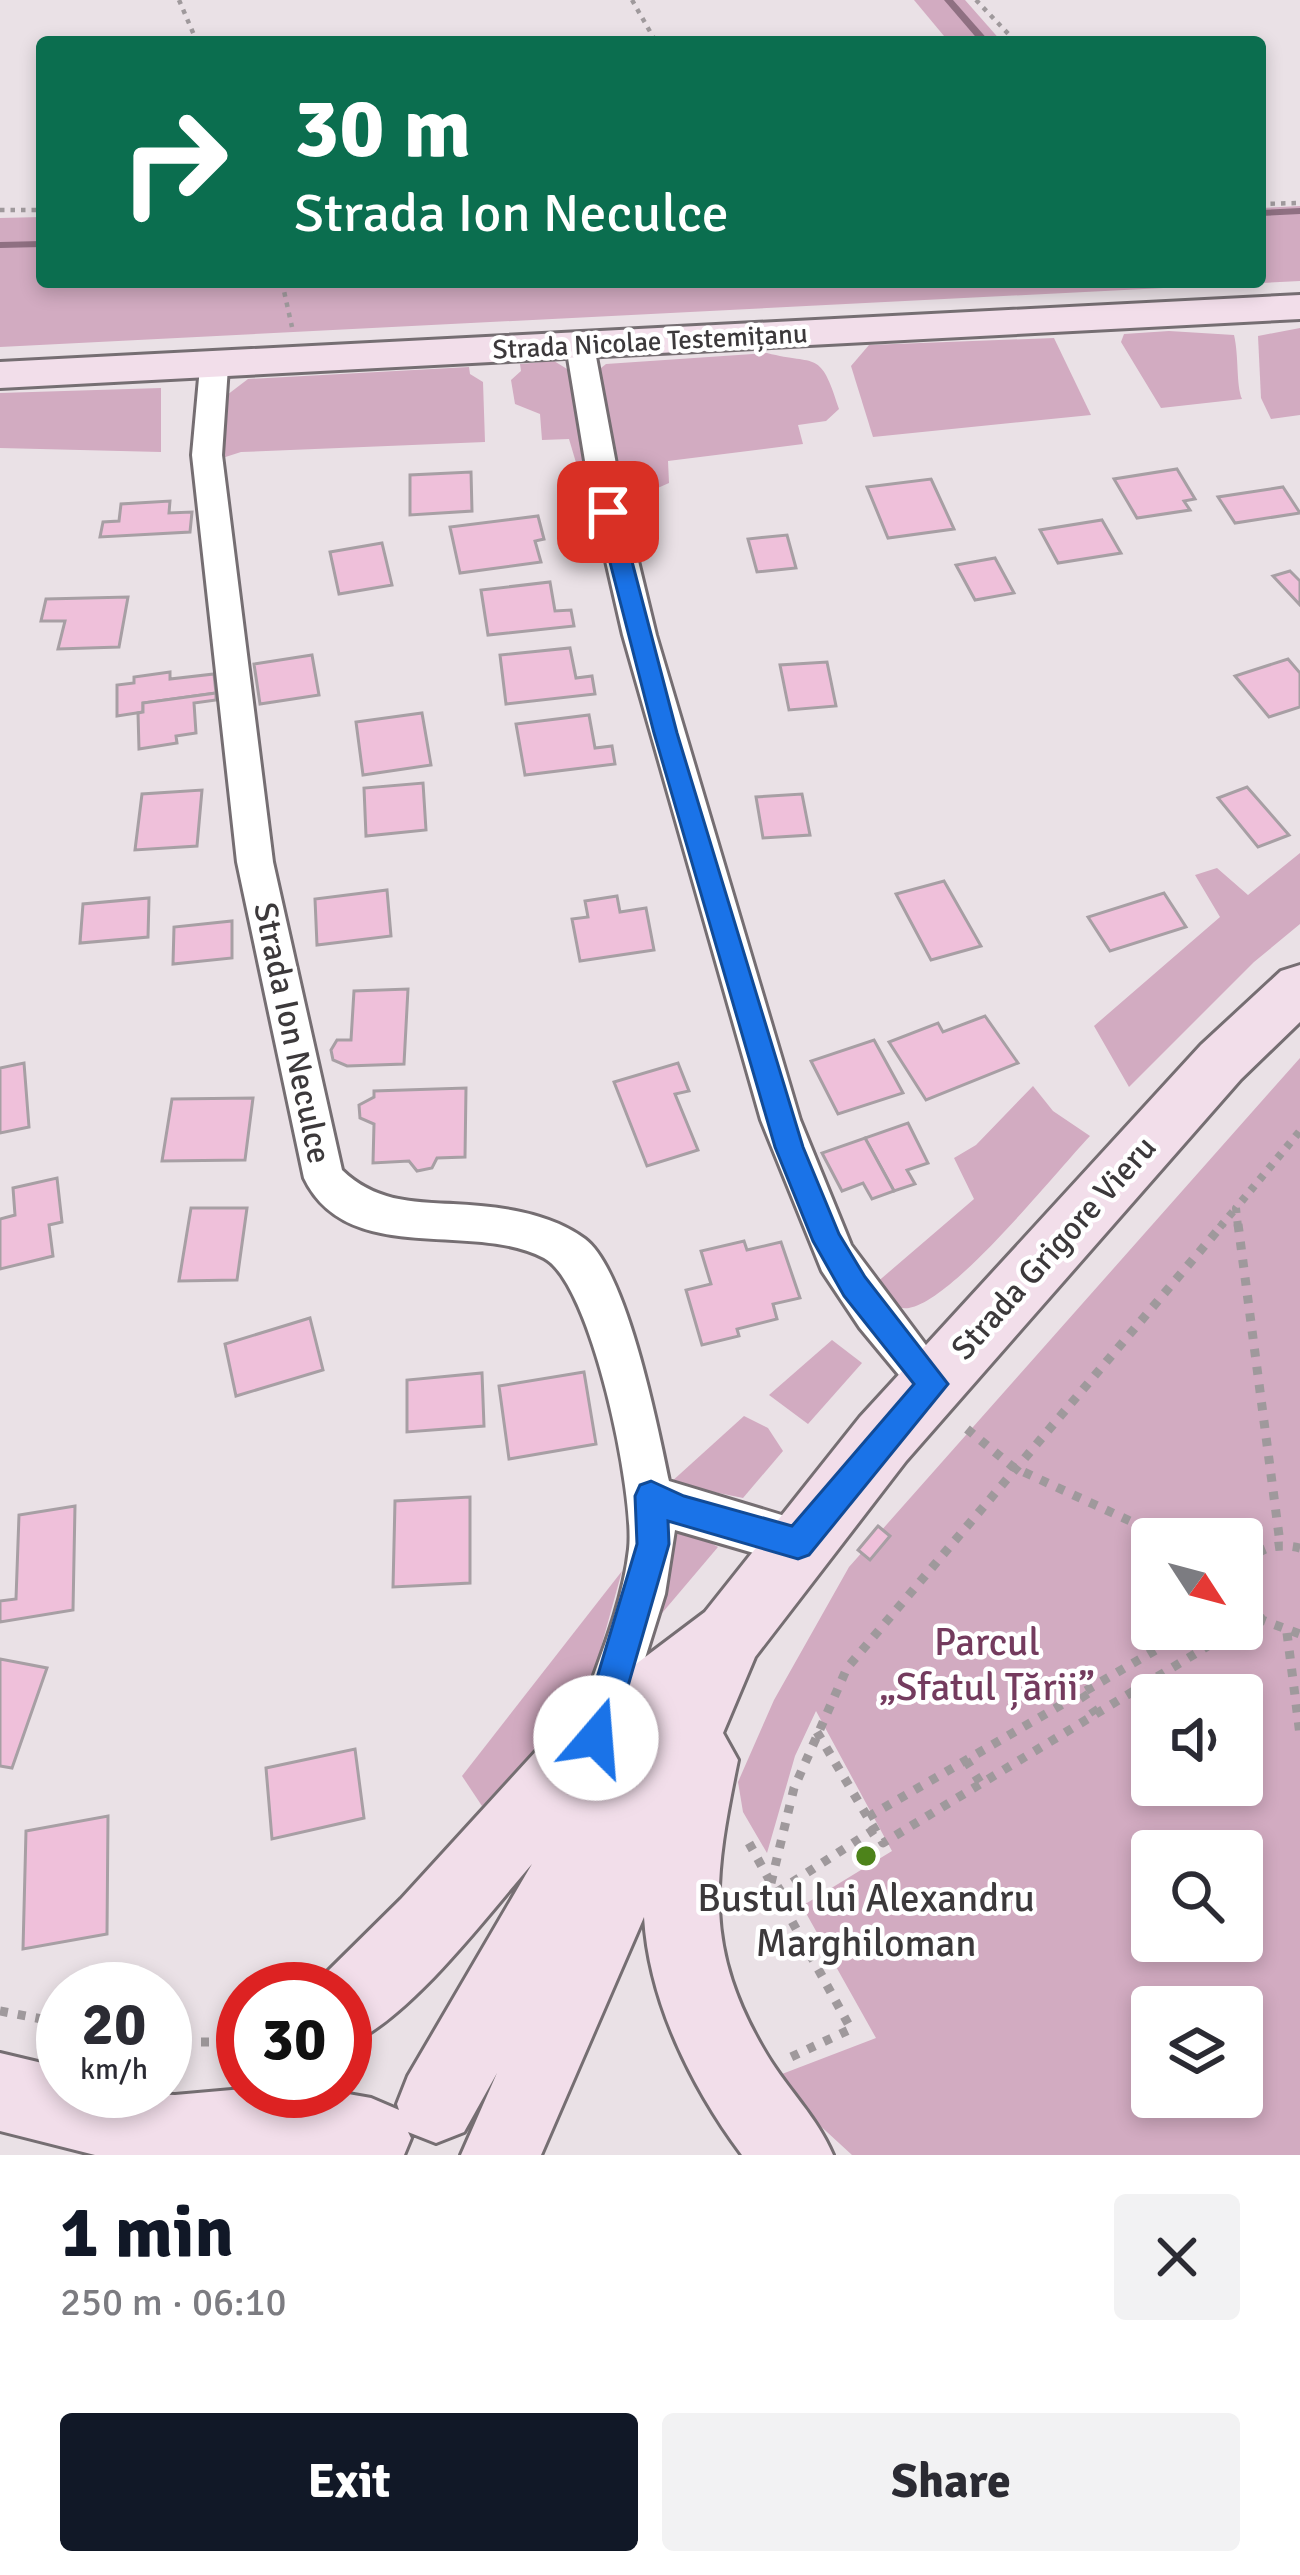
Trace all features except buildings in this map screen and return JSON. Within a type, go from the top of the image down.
[{"type":"street","name":"Strada Nicolae Testemițanu","points":[[0,375],[1300,307]]},
{"type":"street","points":[[580,346],[608,512],[665,733],[789,1147],[827,1241],[854,1287],[954,1396]]},
{"type":"street","name":"Strada Ion Neculce","points":[[214,367],[207,455],[249,820],[323,1178],[353,1207],[421,1222],[513,1229],[551,1241],[578,1259],[596,1291],[651,1496],[653,1544],[596,1738]]},
{"type":"street","name":"Strada Grigore Vieru","points":[[708,1652],[798,1544],[954,1396],[1221,1062],[1300,987]]},
{"type":"street","points":[[651,1496],[680,1510],[798,1544]]},
{"type":"street","points":[[372,1981],[428,1926],[596,1738],[708,1652]]},
{"type":"street","points":[[389,2132],[708,1652]]},
{"type":"street","points":[[498,2155],[708,1652]]},
{"type":"street","points":[[708,1652],[682,1853],[681,1918],[694,1992],[721,2053],[766,2125],[793,2155]]},
{"type":"street","points":[[0,2092],[188,2145],[294,2124],[389,2132],[452,2105],[473,2119],[498,2155]]},
{"type":"street","points":[[188,2145],[216,2115]]},
{"type":"path","points":[[179,0],[194,36]]},
{"type":"path","points":[[632,0],[653,36]]},
{"type":"path","points":[[976,0],[1010,36]]},
{"type":"path","points":[[1266,204],[1300,203]]},
{"type":"path","points":[[0,210],[36,210]]},
{"type":"path","points":[[774,1887],[794,1788],[847,1668],[1300,1131]]},
{"type":"path","points":[[1236,1208],[1280,1543]]},
{"type":"path","points":[[954,1396],[962,1424],[1013,1467],[1131,1521]]},
{"type":"path","points":[[1263,1549],[1280,1543],[1300,1548]]},
{"type":"path","points":[[1263,1619],[1294,1634],[1300,1736]]},
{"type":"path","points":[[868,1817],[1156,1650]]},
{"type":"path","points":[[816,1731],[883,1843],[1204,1650]]},
{"type":"path","points":[[1082,1693],[1096,1714]]},
{"type":"path","points":[[966,1760],[981,1784]]},
{"type":"path","points":[[774,1887],[875,1829]]},
{"type":"path","points":[[742,1830],[851,2030],[785,2059]]},
{"type":"path","points":[[0,2011],[36,2018]]},
{"type":"green space","points":[[914,0],[965,0],[997,36],[944,36]]},
{"type":"green space","points":[[1300,206],[1300,281],[1266,283],[1266,208]]},
{"type":"green space","points":[[36,217],[36,288],[1162,288],[0,347],[0,218]]},
{"type":"green space","points":[[1300,328],[1300,415],[1271,419],[1261,398],[1258,336]]},
{"type":"green space","points":[[1124,334],[1234,335],[1242,399],[1161,408],[1121,342]]},
{"type":"green space","points":[[1054,338],[1091,415],[873,437],[851,366],[869,345]]},
{"type":"green space","points":[[767,353],[815,363],[827,376],[839,409],[826,421],[798,425],[803,444],[668,461],[669,483],[624,503],[596,372],[606,364]]},
{"type":"green space","points":[[554,361],[572,372],[588,503],[569,439],[542,440],[540,414],[515,404],[511,380],[521,371],[520,364]]},
{"type":"green space","points":[[469,367],[470,374],[483,382],[485,442],[241,452],[216,460],[227,395],[248,379]]},
{"type":"green space","points":[[161,388],[161,452],[0,448],[0,393]]},
{"type":"green space","points":[[1300,853],[1300,924],[1254,962],[1129,1087],[1094,1026],[1220,917],[1195,875],[1217,868],[1248,895]]},
{"type":"green space","name":"Parcul „Sfatul Țării”","points":[[1300,1058],[1300,2155],[852,2155],[815,2121],[782,2074],[876,2038],[802,1906],[892,1851],[816,1711],[795,1756],[767,1853],[743,1812],[738,1782],[774,1700],[849,1567]]},
{"type":"green space","points":[[1033,1086],[1053,1111],[1090,1136],[977,1260],[928,1300],[898,1307],[868,1290],[974,1199],[954,1158],[976,1145]]},
{"type":"green space","points":[[832,1340],[862,1363],[808,1424],[769,1395]]},
{"type":"green space","points":[[744,1416],[768,1428],[783,1451],[743,1498],[670,1483]]},
{"type":"green space","points":[[680,1526],[718,1547],[646,1632]]},
{"type":"green space","points":[[622,1571],[589,1691],[482,1806],[462,1776]]},
{"type":"waterway","points":[[948,0],[980,36]]},
{"type":"waterway","points":[[1266,213],[1300,211]]},
{"type":"waterway","points":[[0,245],[36,244]]},
{"type":"place","name":"Bustul lui Alexandru Marghiloman","points":[[866,1856]]},
{"type":"route","points":[[596,1738],[653,1544],[651,1496],[680,1510],[798,1544],[933,1384],[854,1287],[827,1241],[789,1147],[665,733],[608,512]]}]
